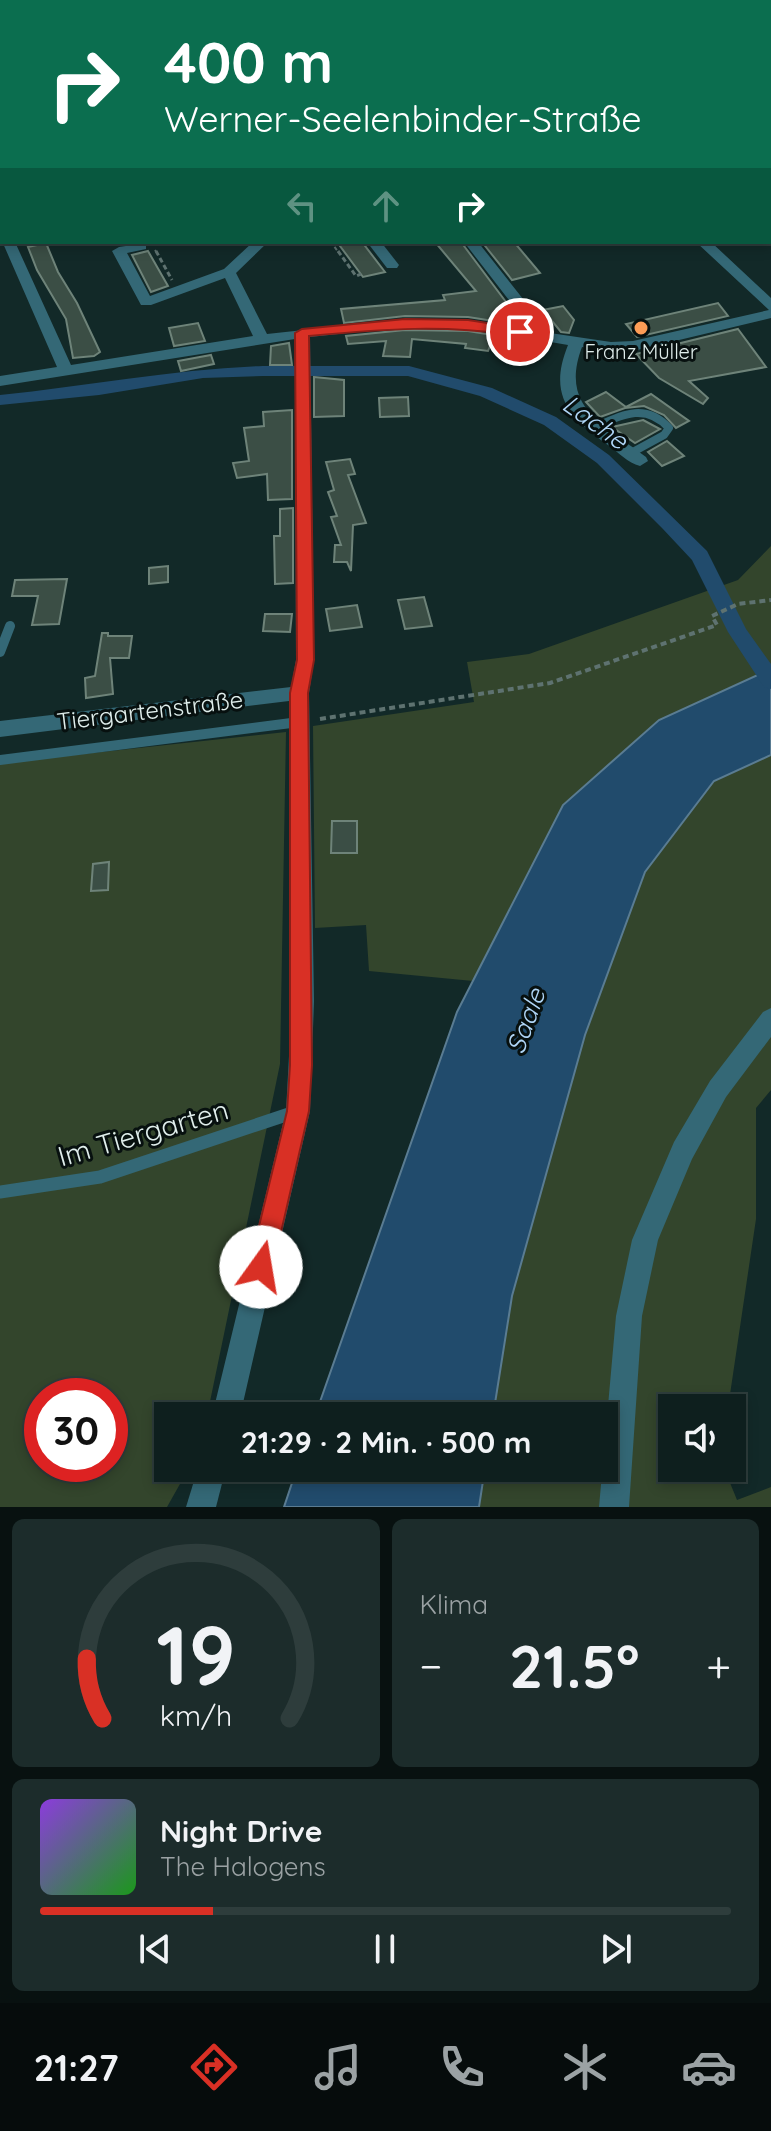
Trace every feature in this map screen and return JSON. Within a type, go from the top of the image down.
[{"type":"street","points":[[9,244],[66,370]]},
{"type":"street","points":[[147,244],[119,251],[146,302],[229,272],[259,244]]},
{"type":"street","points":[[376,244],[392,265]]},
{"type":"street","points":[[473,244],[545,336]]},
{"type":"street","points":[[705,244],[771,306]]},
{"type":"street","points":[[229,272],[262,339]]},
{"type":"street","points":[[0,381],[302,333],[405,323],[468,324],[576,343],[633,346],[771,314]]},
{"type":"street","points":[[229,1402],[298,1111],[303,1001],[299,693],[305,660],[302,333]]},
{"type":"street","points":[[576,343],[564,371],[565,394],[577,409],[636,457]]},
{"type":"street","name":"Tiergartenstraße","points":[[0,729],[299,693]]},
{"type":"street","points":[[614,1507],[629,1316],[645,1240],[683,1151],[718,1089],[771,1019]]},
{"type":"street","points":[[201,1507],[208,1482]]},
{"type":"lane","points":[[598,426],[634,410],[648,412],[665,423],[669,428],[664,435],[636,457]]},
{"type":"lane","points":[[0,652],[10,626]]},
{"type":"lane","points":[[0,760],[218,735],[299,722]]},
{"type":"lane","name":"Im Tiergarten","points":[[0,1192],[100,1177],[298,1111]]},
{"type":"path","points":[[147,244],[178,291]]},
{"type":"path","points":[[332,244],[356,276],[361,274]]},
{"type":"path","points":[[299,722],[550,683],[717,625],[712,616],[738,604],[771,600]]},
{"type":"green space","points":[[771,546],[771,669],[659,720],[563,805],[473,981],[369,971],[366,925],[315,928],[313,726],[474,702],[467,662],[529,654],[738,580]]},
{"type":"green space","points":[[286,732],[280,1064],[210,1402],[154,1402],[154,1482],[181,1482],[167,1507],[0,1507],[0,763]]},
{"type":"green space","points":[[771,755],[771,1090],[756,1108],[756,1219],[730,1394],[658,1394],[658,1482],[730,1482],[737,1500],[771,1487],[771,1507],[479,1507],[483,1482],[618,1482],[618,1402],[495,1402],[512,1296],[585,1035],[645,871],[714,781]]},
{"type":"water","name":"Saale","points":[[771,669],[771,755],[714,781],[645,872],[585,1035],[512,1296],[495,1402],[320,1402],[457,1012],[563,805],[659,720]]},
{"type":"water","points":[[292,1482],[483,1482],[479,1507],[284,1507]]},
{"type":"building","points":[[46,244],[100,352],[94,356],[73,358],[66,319],[37,270],[28,247]]},
{"type":"building","points":[[338,244],[364,244],[385,272],[363,277]]},
{"type":"building","points":[[437,244],[462,244],[509,306],[498,317],[500,322],[468,317],[405,316],[344,323],[341,309],[445,300],[443,295],[476,291]]},
{"type":"building","points":[[484,244],[516,244],[540,273],[512,280]]},
{"type":"building","points":[[148,251],[168,286],[151,292],[132,255]]},
{"type":"building","points":[[718,303],[728,316],[637,337],[626,324]]},
{"type":"building","points":[[563,306],[574,320],[569,333],[561,332],[543,310]]},
{"type":"building","points":[[198,323],[205,341],[174,346],[169,328]]},
{"type":"building","points":[[738,329],[766,367],[689,381],[708,398],[703,404],[659,378],[636,354]]},
{"type":"building","points":[[405,330],[468,331],[505,337],[509,349],[490,346],[488,351],[465,348],[466,344],[412,339],[410,357],[383,356],[386,341],[348,344],[346,336]]},
{"type":"building","points":[[289,343],[292,365],[270,365],[271,346]]},
{"type":"building","points":[[211,355],[214,364],[181,371],[178,361]]},
{"type":"building","points":[[314,377],[344,380],[344,416],[314,417]]},
{"type":"building","points":[[606,392],[626,407],[651,394],[689,421],[676,428],[664,415],[644,406],[625,408],[600,417],[586,402]]},
{"type":"building","points":[[408,397],[409,416],[380,417],[379,398]]},
{"type":"building","points":[[292,410],[292,499],[268,500],[267,474],[237,478],[233,463],[249,461],[244,428],[264,426],[263,412]]},
{"type":"building","points":[[643,420],[660,429],[635,443],[612,427]]},
{"type":"building","points":[[667,441],[684,456],[662,466],[648,452]]},
{"type":"building","points":[[350,459],[355,474],[348,475],[366,523],[353,525],[351,571],[347,562],[334,562],[335,545],[341,545],[331,517],[337,516],[328,492],[334,490],[326,462]]},
{"type":"building","points":[[293,508],[293,583],[275,584],[274,536],[280,536],[280,509]]},
{"type":"building","points":[[168,566],[168,582],[149,584],[149,568]]},
{"type":"building","points":[[67,579],[59,624],[32,625],[38,596],[12,596],[15,580]]},
{"type":"building","points":[[424,597],[432,626],[405,629],[398,600]]},
{"type":"building","points":[[357,605],[362,627],[330,631],[326,609]]},
{"type":"building","points":[[265,614],[292,614],[290,632],[263,631]]},
{"type":"building","points":[[102,633],[132,636],[129,658],[110,658],[113,694],[86,698],[85,678],[95,676]]},
{"type":"building","points":[[332,821],[357,821],[357,853],[331,853]]},
{"type":"building","points":[[109,862],[108,890],[91,891],[93,864]]},
{"type":"waterway","name":"Lache","points":[[0,400],[99,390],[203,373],[263,371],[409,371],[486,392],[550,421],[603,459],[669,523],[700,556],[738,632],[771,681]]},
{"type":"place","name":"Franz Müller","points":[[641,328]]},
{"type":"route","points":[[261,1267],[298,1111],[301,1065],[299,693],[305,660],[302,333],[405,323],[468,324],[520,332]]}]
